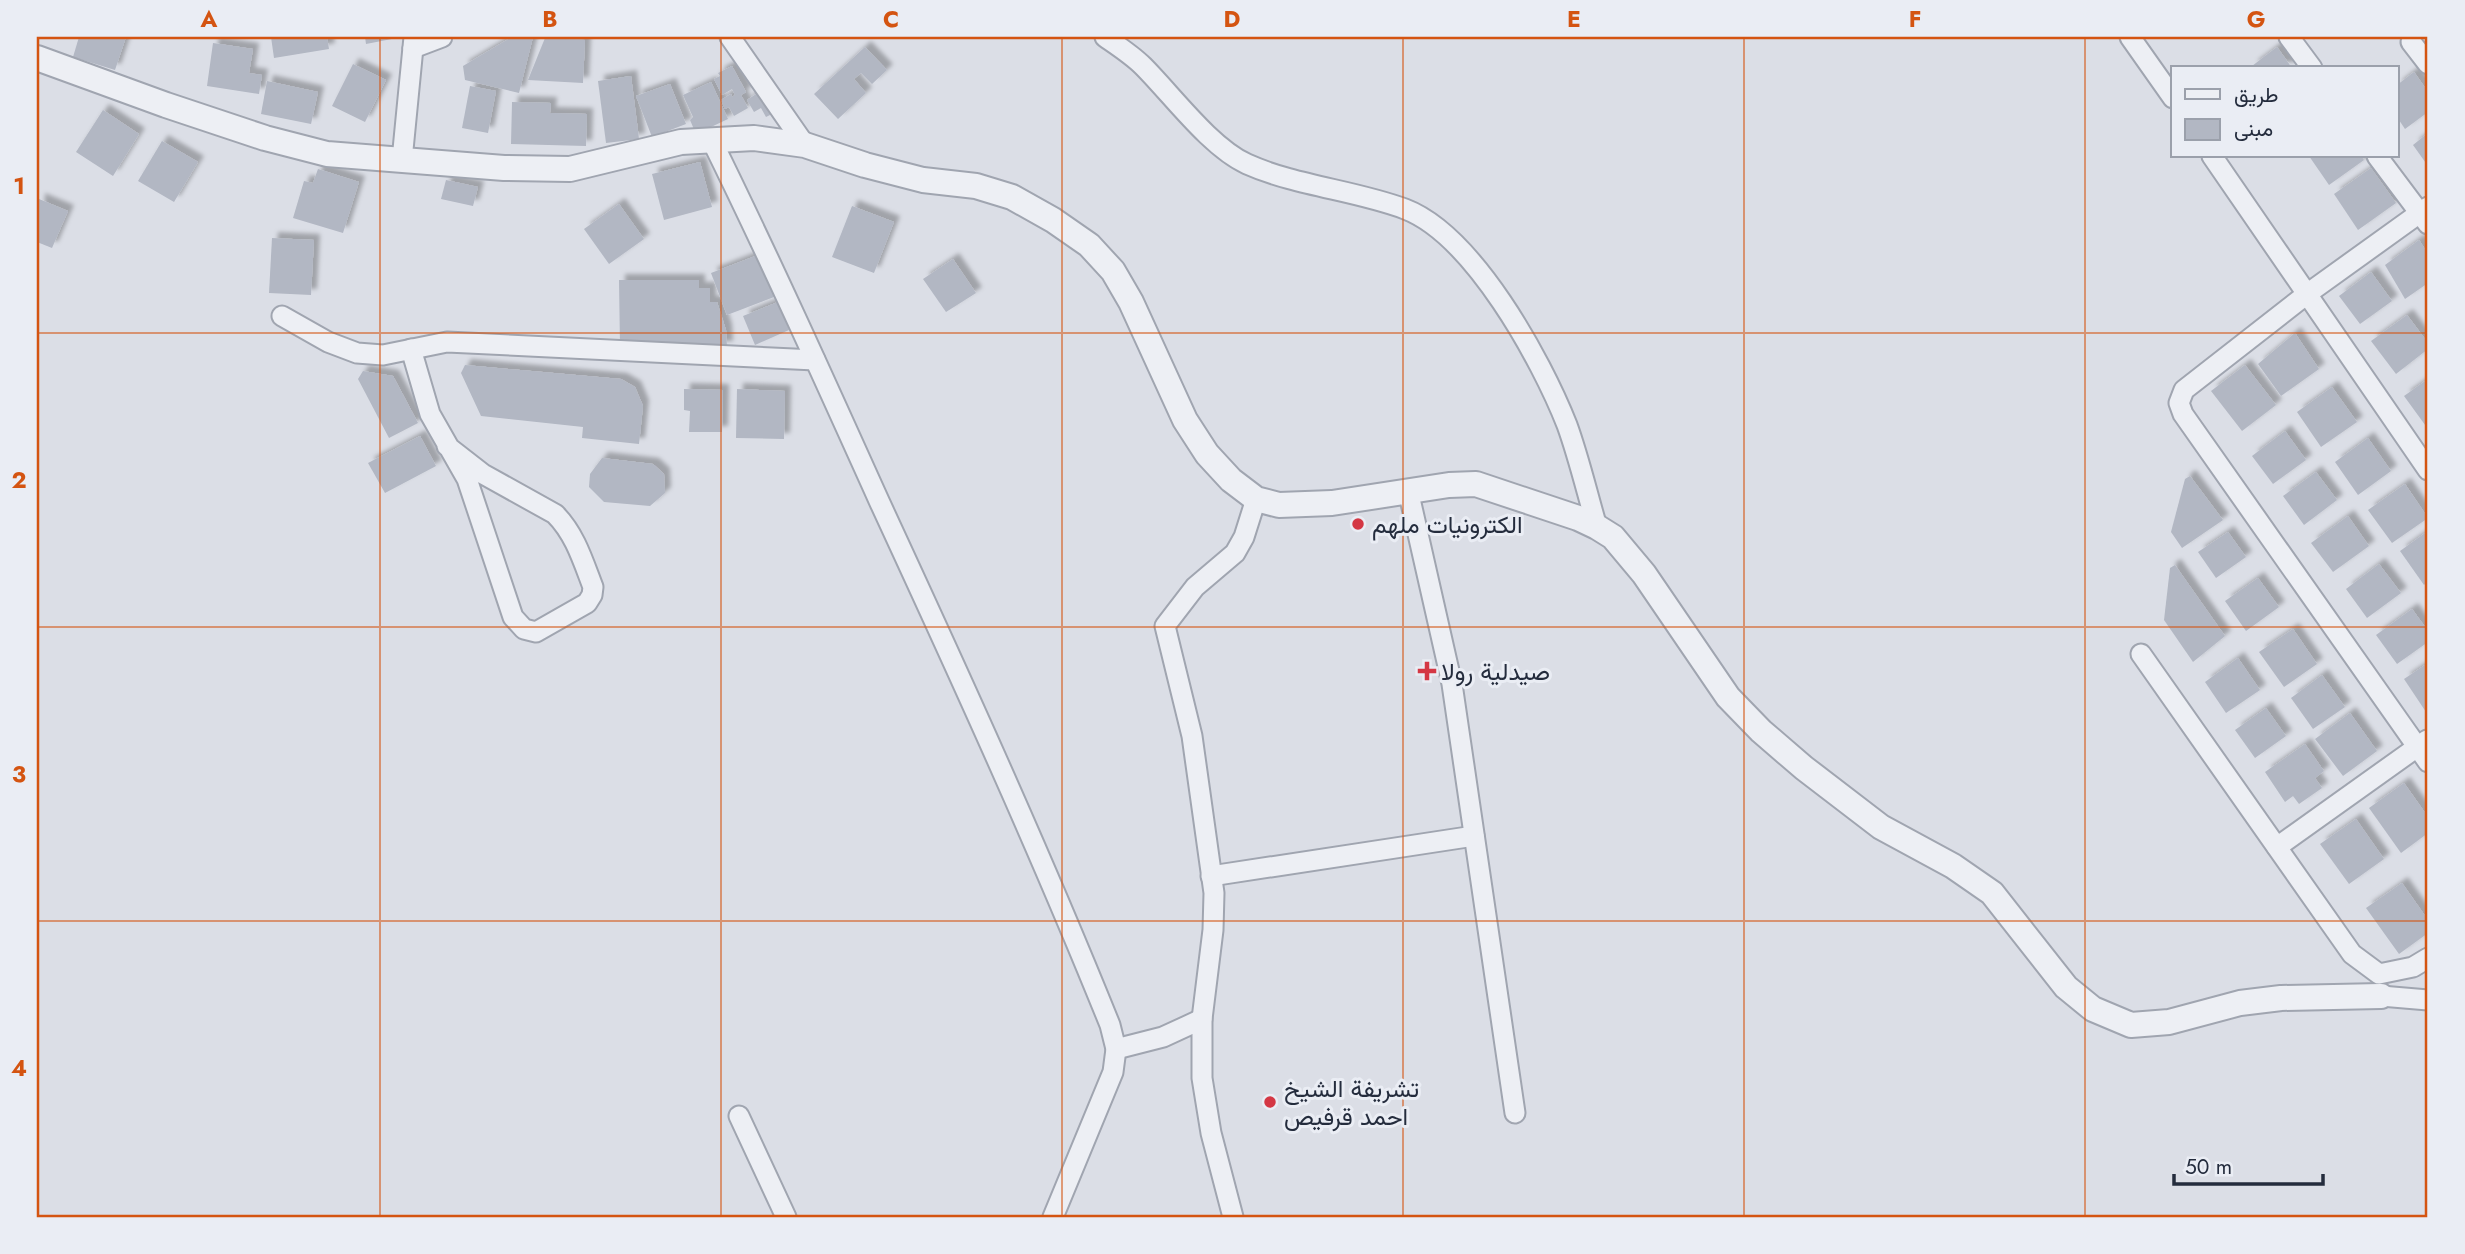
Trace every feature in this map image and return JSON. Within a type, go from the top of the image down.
[{"type":"street","points":[[402,160],[413,42],[442,37]]},
{"type":"street","points":[[730,37],[805,145]]},
{"type":"street","points":[[1105,37],[1140,64],[1218,144],[1245,163],[1406,210],[1437,228],[1460,248],[1496,294],[1542,370],[1567,426],[1597,527]]},
{"type":"street","points":[[2130,37],[2171,96]]},
{"type":"street","points":[[2289,37],[2311,66]]},
{"type":"street","points":[[2411,42],[2428,64]]},
{"type":"street","points":[[37,58],[265,138],[327,154],[504,168],[570,169],[681,142],[754,138],[805,145],[865,165],[923,180],[976,186],[1012,197],[1054,220],[1089,245],[1113,271],[1131,302],[1192,432],[1207,454],[1231,480],[1256,499],[1279,505],[1332,503],[1449,485],[1476,484],[1578,518],[1597,527],[1612,537],[1644,574],[1728,697],[1761,731],[1881,827],[1952,866],[1992,893],[2066,987],[2093,1009],[2131,1025],[2169,1022],[2240,1003],[2281,998],[2382,996],[2428,1000]]},
{"type":"street","points":[[712,139],[1034,843],[1110,1025],[1116,1049],[1113,1072],[1053,1217]]},
{"type":"street","points":[[2213,158],[2428,470]]},
{"type":"street","points":[[2277,847],[2425,749],[2183,414],[2179,403],[2184,390],[2307,294],[2426,215],[2380,158]]},
{"type":"street","points":[[282,316],[328,342],[357,353],[383,355],[447,342],[815,360]]},
{"type":"street","points":[[411,349],[430,414],[447,446],[467,479],[513,617],[524,629],[536,632],[587,603],[593,587],[565,523],[555,514],[483,474],[447,446]]},
{"type":"street","points":[[1408,491],[1452,684],[1515,1113]]},
{"type":"street","points":[[1233,1217],[1211,1133],[1202,1079],[1202,1020],[1213,930],[1214,893],[1192,736],[1165,626],[1195,587],[1235,553],[1244,537],[1256,499]]},
{"type":"street","points":[[2141,654],[2352,954],[2366,967],[2379,974],[2413,967],[2428,958]]},
{"type":"street","points":[[1211,876],[1474,836]]},
{"type":"street","points":[[1116,1049],[1163,1037],[1202,1020]]},
{"type":"street","points":[[739,1116],[786,1217]]},
{"type":"building","points":[[79,37],[126,37],[115,70],[73,57]]},
{"type":"building","points":[[271,37],[327,37],[329,49],[274,58]]},
{"type":"building","points":[[365,37],[397,37],[397,38],[366,44]]},
{"type":"building","points":[[512,37],[533,37],[519,93],[465,80],[463,66]]},
{"type":"building","points":[[545,38],[585,40],[583,83],[528,80]]},
{"type":"building","points":[[213,43],[253,49],[249,73],[262,75],[259,94],[207,86]]},
{"type":"building","points":[[865,47],[887,70],[872,84],[861,73],[854,79],[866,93],[838,119],[814,94]]},
{"type":"building","points":[[2277,47],[2291,66],[2252,66]]},
{"type":"building","points":[[353,64],[386,80],[365,122],[332,106]]},
{"type":"building","points":[[732,66],[746,92],[741,95],[748,108],[734,116],[729,107],[725,109],[721,100],[731,94],[732,97],[735,95],[732,89],[722,95],[714,79],[720,76],[718,73]]},
{"type":"building","points":[[2414,72],[2428,92],[2428,112],[2405,129],[2398,118],[2398,84]]},
{"type":"building","points":[[631,76],[639,139],[606,143],[598,81]]},
{"type":"building","points":[[267,81],[318,92],[311,124],[261,114]]},
{"type":"building","points":[[711,82],[728,119],[696,134],[690,120],[693,117],[683,95]]},
{"type":"building","points":[[670,84],[686,124],[652,137],[636,96]]},
{"type":"building","points":[[470,86],[496,91],[488,133],[462,128]]},
{"type":"building","points":[[761,91],[774,113],[766,117],[761,108],[754,112],[747,100]]},
{"type":"building","points":[[512,102],[551,103],[550,113],[587,114],[586,146],[511,144]]},
{"type":"building","points":[[103,110],[139,134],[113,176],[76,152]]},
{"type":"building","points":[[2428,133],[2428,166],[2413,145]]},
{"type":"building","points":[[162,141],[198,162],[174,202],[138,181]]},
{"type":"building","points":[[2310,158],[2362,158],[2364,160],[2329,185]]},
{"type":"building","points":[[700,162],[712,207],[664,220],[652,174]]},
{"type":"building","points":[[2371,168],[2396,203],[2358,230],[2334,194]]},
{"type":"building","points":[[318,169],[359,182],[343,233],[293,218],[304,181],[313,183]]},
{"type":"building","points":[[446,180],[478,187],[473,206],[441,199]]},
{"type":"building","points":[[39,199],[68,211],[52,248],[37,242]]},
{"type":"building","points":[[619,204],[644,239],[609,264],[584,229]]},
{"type":"building","points":[[852,206],[894,222],[874,273],[832,257]]},
{"type":"building","points":[[272,238],[314,240],[311,295],[269,293]]},
{"type":"building","points":[[2419,240],[2428,254],[2428,283],[2405,299],[2385,265]]},
{"type":"building","points":[[758,255],[774,297],[727,315],[711,273]]},
{"type":"building","points":[[953,259],[976,293],[946,312],[923,279]]},
{"type":"building","points":[[2371,272],[2392,301],[2360,324],[2339,296]]},
{"type":"building","points":[[619,280],[699,280],[699,288],[710,288],[710,302],[717,302],[726,330],[727,347],[620,347]]},
{"type":"building","points":[[778,302],[789,330],[755,345],[743,316]]},
{"type":"building","points":[[2407,315],[2428,343],[2428,349],[2396,374],[2371,341]]},
{"type":"building","points":[[2295,333],[2319,369],[2281,396],[2258,364]]},
{"type":"building","points":[[465,365],[621,379],[635,387],[643,406],[639,444],[582,438],[583,427],[481,416],[461,373]]},
{"type":"building","points":[[2245,365],[2276,405],[2242,431],[2211,391]]},
{"type":"building","points":[[363,371],[393,376],[418,423],[389,438],[358,379]]},
{"type":"building","points":[[2428,379],[2428,429],[2404,396]]},
{"type":"building","points":[[2332,387],[2357,422],[2321,447],[2297,412]]},
{"type":"building","points":[[684,389],[723,390],[722,432],[689,432],[690,411],[684,410]]},
{"type":"building","points":[[737,389],[785,391],[784,439],[736,438]]},
{"type":"building","points":[[2285,431],[2306,460],[2273,484],[2252,456]]},
{"type":"building","points":[[420,436],[436,466],[385,493],[368,463]]},
{"type":"building","points":[[2368,438],[2391,471],[2358,495],[2335,462]]},
{"type":"building","points":[[602,458],[653,464],[664,474],[665,493],[650,506],[604,502],[589,487],[590,474]]},
{"type":"building","points":[[2316,472],[2337,500],[2304,525],[2283,496]]},
{"type":"building","points":[[2190,476],[2223,520],[2182,548],[2171,532],[2185,479]]},
{"type":"building","points":[[2405,484],[2428,518],[2392,543],[2368,510]]},
{"type":"building","points":[[2348,516],[2369,546],[2333,572],[2311,543]]},
{"type":"building","points":[[2428,531],[2428,581],[2424,585],[2400,551]]},
{"type":"building","points":[[2228,532],[2246,557],[2216,578],[2198,552]]},
{"type":"building","points":[[2379,564],[2401,593],[2367,618],[2346,589]]},
{"type":"building","points":[[2175,565],[2225,636],[2193,662],[2164,620],[2170,568]]},
{"type":"building","points":[[2258,578],[2279,607],[2246,631],[2225,601]]},
{"type":"building","points":[[2412,609],[2428,631],[2428,642],[2397,664],[2376,635]]},
{"type":"building","points":[[2293,629],[2317,664],[2284,687],[2259,652]]},
{"type":"building","points":[[2238,658],[2260,690],[2226,713],[2205,682]]},
{"type":"building","points":[[2428,663],[2428,715],[2404,679]]},
{"type":"building","points":[[2322,675],[2345,707],[2313,729],[2291,698]]},
{"type":"building","points":[[2266,708],[2286,736],[2255,758],[2235,730]]},
{"type":"building","points":[[2350,713],[2377,751],[2343,776],[2315,739]]},
{"type":"building","points":[[2305,744],[2324,771],[2315,778],[2322,788],[2299,804],[2293,796],[2285,802],[2265,772]]},
{"type":"building","points":[[2404,783],[2428,817],[2428,833],[2401,853],[2369,808]]},
{"type":"building","points":[[2356,819],[2384,859],[2349,884],[2320,844]]},
{"type":"building","points":[[2402,883],[2428,920],[2428,933],[2399,954],[2366,908]]},
{"type":"place","name":"الكترونيات ملهم","points":[[1358,524]]},
{"type":"place","name":"صيدلية رولا","points":[[1427,671]]},
{"type":"place","name":"تشريفة الشيخ احمد قرفيص","points":[[1270,1102]]}]
